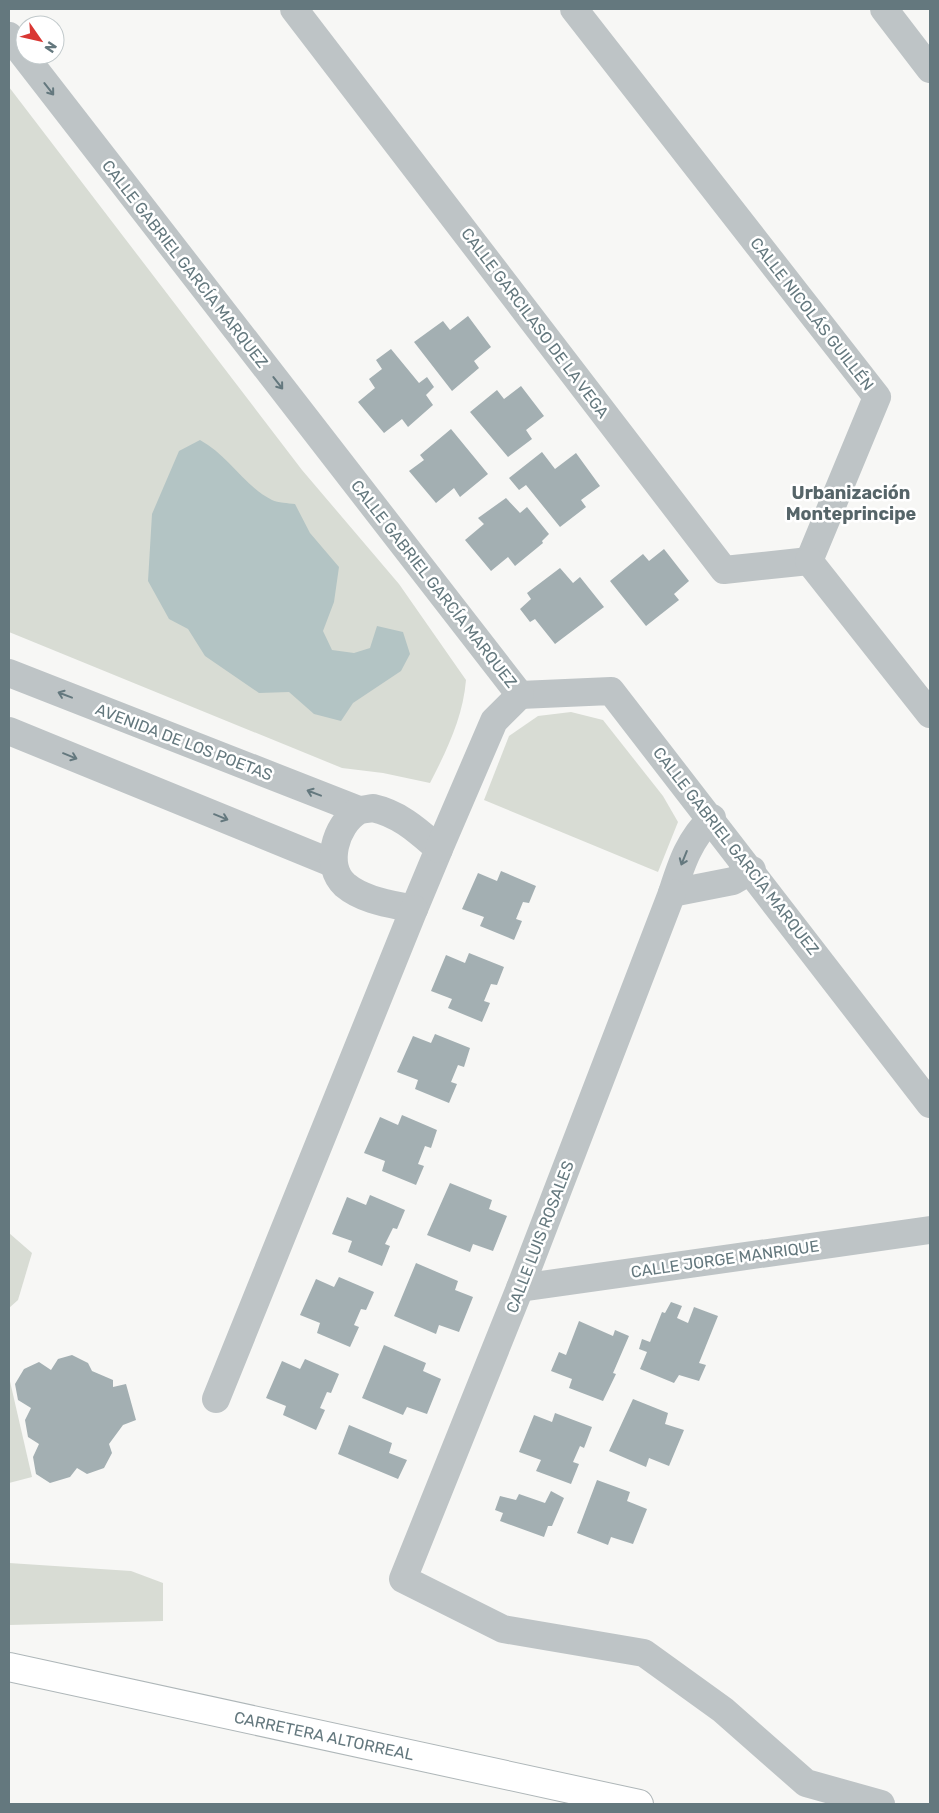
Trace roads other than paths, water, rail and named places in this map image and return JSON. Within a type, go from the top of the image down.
[{"type":"street","name":"CALLE GARCILASO DE LA VEGA","points":[[294,9],[724,570],[810,561]]},
{"type":"street","name":"CALLE NICOLÁS GUILLÉN","points":[[574,9],[876,397],[810,561]]},
{"type":"street","points":[[884,9],[930,69]]},
{"type":"street","name":"CALLE GABRIEL GARCÍA MARQUEZ","points":[[9,36],[520,695],[611,691],[712,818],[930,1104]]},
{"type":"street","points":[[810,561],[930,714]]},
{"type":"street","name":"AVENIDA DE LOS POETAS","points":[[9,673],[359,810]]},
{"type":"street","points":[[216,1399],[414,909],[494,721],[520,695]]},
{"type":"street","points":[[9,731],[332,863],[344,884],[362,896],[414,909]]},
{"type":"street","points":[[332,863],[336,844],[345,822],[359,810],[373,808],[390,812],[404,820],[439,849]]},
{"type":"street","name":"CALLE LUIS ROSALES","points":[[712,818],[699,830],[685,854],[672,893],[520,1288],[404,1579],[502,1628],[644,1653],[723,1710],[806,1782],[881,1804]]},
{"type":"street","points":[[672,893],[733,881],[752,870]]},
{"type":"street","name":"CALLE JORGE MANRIQUE","points":[[520,1288],[930,1230]]},
{"type":"street","name":"CARRETERA ALTORREAL","points":[[9,1667],[639,1804]]},
{"type":"district","name":"Urbanización Monteprincipe","points":[[851,503]]}]
